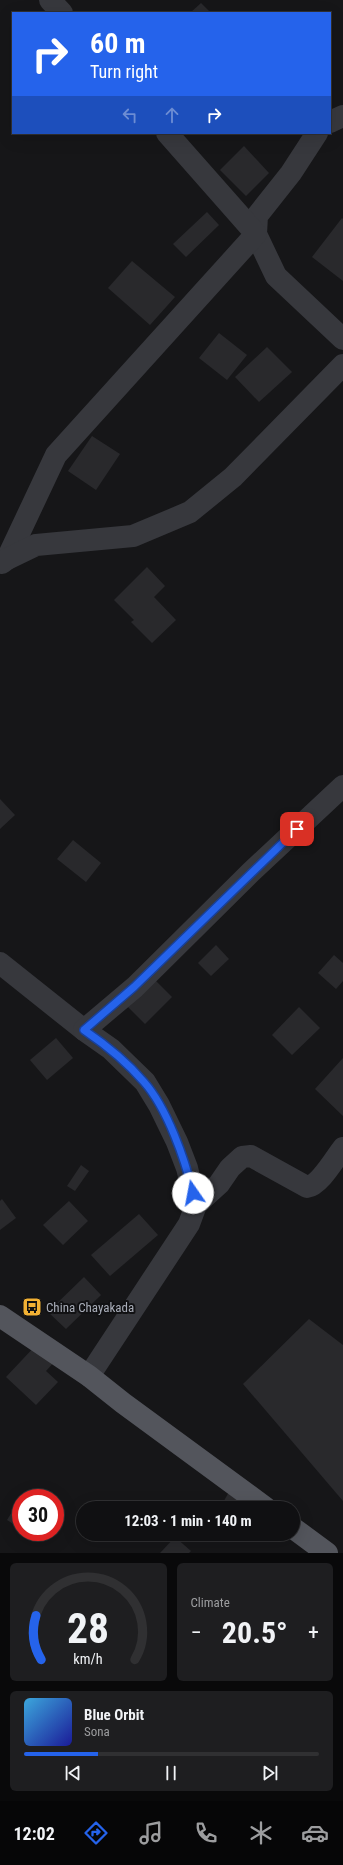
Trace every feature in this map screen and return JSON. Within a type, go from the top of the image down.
[{"type":"main road","points":[[0,1316],[89,1376],[123,1403],[256,1501]]},
{"type":"main road","points":[[300,1533],[327,1553]]},
{"type":"street","points":[[50,0],[61,12]]},
{"type":"street","points":[[331,122],[343,116]]},
{"type":"street","points":[[168,134],[256,234],[276,276],[343,340]]},
{"type":"street","points":[[3,562],[56,456],[256,234],[257,216],[291,173],[316,134]]},
{"type":"street","points":[[3,562],[36,545],[133,536],[190,512],[233,477],[343,364]]},
{"type":"street","points":[[84,1030],[134,987],[251,872],[343,786]]},
{"type":"street","points":[[0,963],[84,1030],[112,1049],[145,1082],[160,1105],[178,1142],[187,1168],[196,1205]]},
{"type":"street","points":[[89,1376],[189,1224],[196,1205],[219,1184],[230,1168],[242,1157],[251,1156],[307,1187],[318,1182],[343,1148]]},
{"type":"building","points":[[201,3],[210,12],[191,12]]},
{"type":"building","points":[[244,146],[269,173],[246,196],[220,170]]},
{"type":"building","points":[[207,212],[219,225],[186,257],[173,244]]},
{"type":"building","points":[[342,218],[343,219],[343,281],[312,257]]},
{"type":"building","points":[[132,261],[175,297],[150,325],[108,288]]},
{"type":"building","points":[[219,333],[247,355],[227,380],[199,358]]},
{"type":"building","points":[[267,347],[292,372],[259,402],[235,377]]},
{"type":"building","points":[[92,436],[120,454],[96,490],[68,471]]},
{"type":"building","points":[[147,567],[165,586],[154,597],[176,620],[152,643],[131,622],[134,620],[114,600]]},
{"type":"building","points":[[0,799],[15,815],[0,829]]},
{"type":"building","points":[[73,840],[101,863],[86,882],[57,859]]},
{"type":"building","points":[[216,945],[229,959],[211,976],[198,963]]},
{"type":"building","points":[[334,955],[343,963],[343,981],[336,989],[318,973]]},
{"type":"building","points":[[152,977],[172,997],[145,1024],[125,1004]]},
{"type":"building","points":[[299,1007],[320,1028],[292,1055],[272,1035]]},
{"type":"building","points":[[56,1038],[73,1058],[47,1080],[30,1060]]},
{"type":"building","points":[[343,1058],[343,1116],[315,1089]]},
{"type":"building","points":[[81,1165],[89,1171],[75,1191],[67,1186]]},
{"type":"building","points":[[2,1199],[16,1218],[0,1230],[0,1201]]},
{"type":"building","points":[[69,1201],[88,1221],[63,1245],[43,1225]]},
{"type":"building","points":[[139,1214],[158,1235],[110,1276],[91,1255]]},
{"type":"building","points":[[84,1277],[101,1295],[66,1329],[48,1312]]},
{"type":"building","points":[[309,1319],[343,1345],[343,1501],[243,1384]]},
{"type":"building","points":[[38,1343],[56,1360],[46,1371],[58,1382],[36,1405],[6,1377]]},
{"type":"building","points":[[230,1490],[248,1500],[247,1501],[224,1501]]},
{"type":"building","points":[[12,1512],[12,1523],[7,1520]]},
{"type":"building","points":[[171,1541],[180,1541],[191,1551],[189,1553],[160,1553]]},
{"type":"place","name":"China Chayakada","points":[[32,1307]]},
{"type":"route","points":[[193,1193],[187,1168],[178,1142],[160,1105],[145,1082],[112,1049],[84,1030],[134,987],[297,829]]}]
